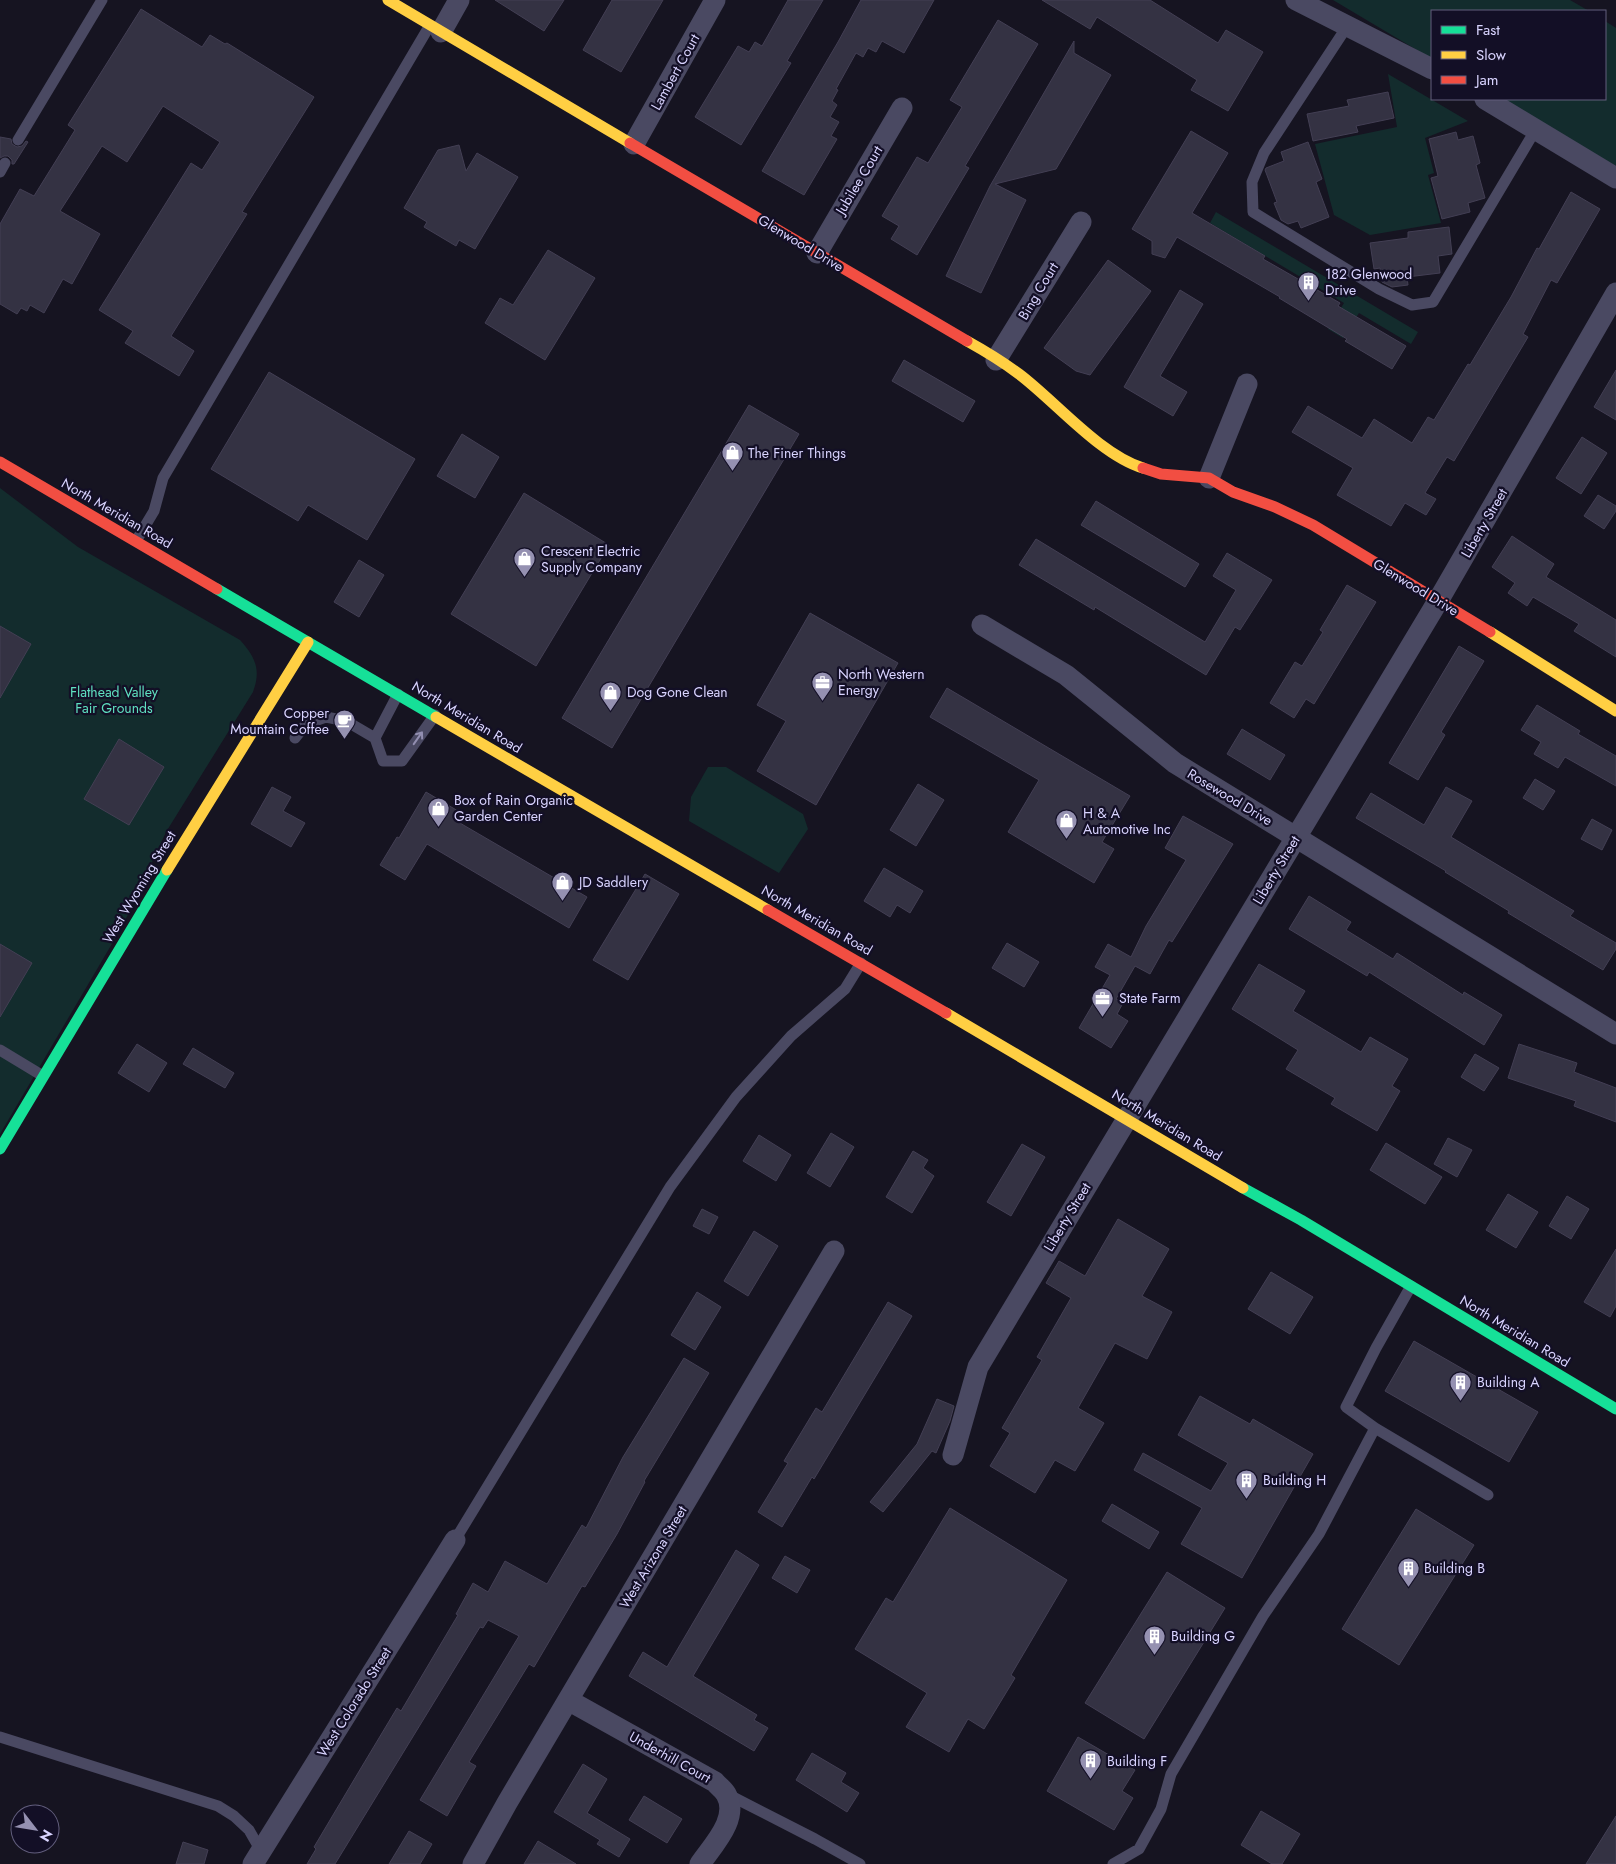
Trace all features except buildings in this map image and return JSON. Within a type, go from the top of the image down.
[{"type":"street","name":"Glenwood Drive","points":[[388,0],[634,144],[1019,374],[1098,442],[1132,465],[1161,474],[1209,478],[1233,492],[1275,507],[1313,525],[1497,636],[1616,711]]},
{"type":"street","points":[[435,29],[459,0]]},
{"type":"street","name":"Lambert Court","points":[[634,144],[715,0]]},
{"type":"street","points":[[1296,0],[1431,68]]},
{"type":"street","points":[[1487,100],[1616,178]]},
{"type":"street","name":"Jubilee Court","points":[[817,253],[902,108]]},
{"type":"street","name":"Bing Court","points":[[996,360],[1080,222]]},
{"type":"street","name":"Liberty Street","points":[[954,1455],[978,1367],[1438,601],[1616,293]]},
{"type":"street","points":[[1209,478],[1247,384]]},
{"type":"street","name":"North Meridian Road","points":[[0,462],[1126,1118],[1616,1409]]},
{"type":"street","name":"Rosewood Drive","points":[[982,626],[1066,675],[1175,763],[1616,1034]]},
{"type":"street","name":"West Wyoming Street","points":[[0,1149],[95,992],[140,912],[308,642]]},
{"type":"street","name":"West Arizona Street","points":[[473,1864],[834,1251]]},
{"type":"street","name":"West Colorado Street","points":[[257,1857],[455,1540]]},
{"type":"street","name":"Underhill Court","points":[[568,1700],[715,1782],[726,1793]]},
{"type":"street","points":[[700,1864],[729,1818],[730,1806],[726,1793]]},
{"type":"lane","points":[[18,140],[102,0]]},
{"type":"lane","points":[[1348,26],[1264,153],[1252,182],[1253,212],[1379,289],[1412,305],[1433,302],[1536,130]]},
{"type":"lane","points":[[136,541],[154,511],[163,478],[435,29]]},
{"type":"lane","points":[[375,738],[398,694]]},
{"type":"lane","points":[[295,738],[306,724],[326,717],[346,721],[375,738],[382,761],[402,761],[435,715]]},
{"type":"lane","points":[[455,1540],[670,1187],[736,1097],[791,1036],[845,989],[861,963]]},
{"type":"lane","points":[[0,1050],[43,1076]]},
{"type":"lane","points":[[1411,1286],[1346,1407],[1375,1428],[1488,1495]]},
{"type":"lane","points":[[1113,1864],[1139,1849],[1161,1810],[1171,1774],[1263,1616],[1319,1534],[1375,1428]]},
{"type":"lane","points":[[0,1738],[218,1806],[234,1816],[249,1830],[257,1857]]},
{"type":"lane","points":[[726,1793],[860,1864]]},
{"type":"green space","points":[[1333,0],[1570,0],[1587,10],[1431,10],[1431,58]]},
{"type":"green space","points":[[1606,22],[1616,28],[1616,166],[1503,100],[1606,100]]},
{"type":"green space","points":[[1388,74],[1468,121],[1425,138],[1434,173],[1428,175],[1441,223],[1370,235],[1334,215],[1315,144],[1397,127]]},
{"type":"green space","points":[[1216,212],[1418,332],[1411,344],[1359,313],[1343,338],[1328,329],[1344,303],[1210,223]]},
{"type":"green space","name":"Flathead Valley Fair Grounds","points":[[0,488],[78,547],[240,640],[256,664],[257,677],[253,692],[166,832],[123,925],[0,1134]]},
{"type":"green space","points":[[708,767],[726,767],[803,814],[808,829],[779,873],[689,821],[691,797]]},
{"type":"traffic: fast","points":[[217,589],[436,717]]},
{"type":"traffic: fast","points":[[0,1149],[167,870]]},
{"type":"traffic: fast","points":[[1243,1188],[1301,1220],[1616,1409]]},
{"type":"traffic: slow","points":[[388,0],[630,143]]},
{"type":"traffic: slow","points":[[967,341],[1019,374],[1094,440],[1111,452],[1143,468]]},
{"type":"traffic: slow","points":[[1490,632],[1616,711]]},
{"type":"traffic: slow","points":[[167,870],[308,642]]},
{"type":"traffic: slow","points":[[436,717],[768,910]]},
{"type":"traffic: slow","points":[[946,1013],[1243,1188]]},
{"type":"traffic: jam","points":[[630,143],[967,341]]},
{"type":"traffic: jam","points":[[0,462],[217,589]]},
{"type":"traffic: jam","points":[[1143,468],[1161,474],[1209,478],[1233,492],[1275,507],[1313,525],[1490,632]]},
{"type":"traffic: jam","points":[[768,910],[946,1013]]},
{"type":"place","name":"182 Glenwood Drive","points":[[1309,301]]},
{"type":"place","name":"The Finer Things","points":[[732,472]]},
{"type":"place","name":"Crescent Electric Supply Company","points":[[525,578]]},
{"type":"place","name":"North Western Energy","points":[[822,701]]},
{"type":"place","name":"Dog Gone Clean","points":[[611,711]]},
{"type":"place","name":"Copper Mountain Coffee","points":[[345,740]]},
{"type":"place","name":"Box of Rain Organic Garden Center","points":[[438,827]]},
{"type":"place","name":"H & A Automotive Inc","points":[[1067,840]]},
{"type":"place","name":"JD Saddlery","points":[[563,901]]},
{"type":"place","name":"State Farm","points":[[1103,1017]]},
{"type":"place","name":"Building A","points":[[1461,1401]]},
{"type":"place","name":"Building H","points":[[1247,1499]]},
{"type":"place","name":"Building B","points":[[1408,1587]]},
{"type":"place","name":"Building G","points":[[1155,1655]]},
{"type":"place","name":"Building F","points":[[1091,1780]]}]
